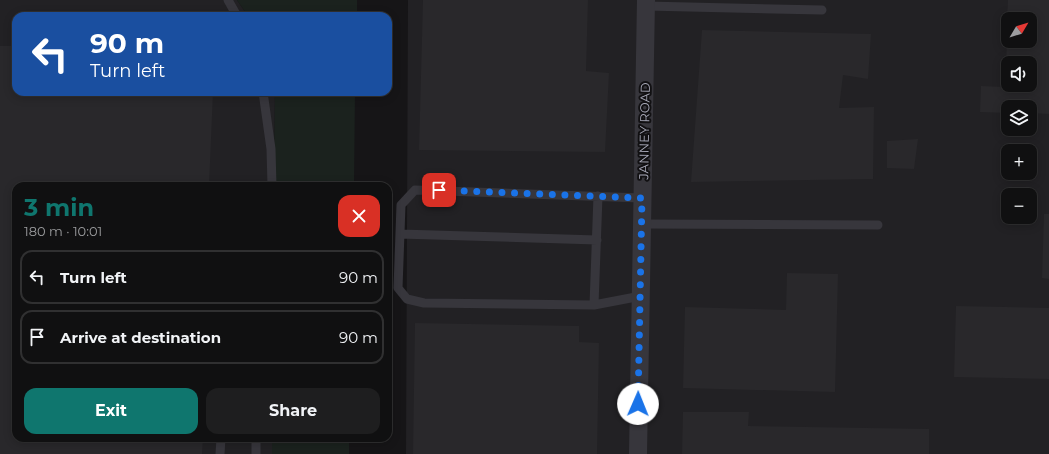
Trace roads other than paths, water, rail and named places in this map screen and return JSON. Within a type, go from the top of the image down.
[{"type":"street","name":"JANNEY ROAD","points":[[638,454],[646,3]]},
{"type":"lane","points":[[228,0],[235,12]]},
{"type":"lane","points":[[646,3],[822,10]]},
{"type":"lane","points":[[263,96],[272,148],[272,182]]},
{"type":"lane","points":[[640,296],[594,305],[424,303],[407,299],[398,288],[401,205],[415,190],[642,198]]},
{"type":"lane","points":[[594,305],[598,196]]},
{"type":"lane","points":[[642,224],[878,225]]},
{"type":"lane","points":[[400,234],[597,240]]},
{"type":"lane","points":[[220,454],[221,442]]},
{"type":"lane","points":[[256,442],[256,454]]}]
